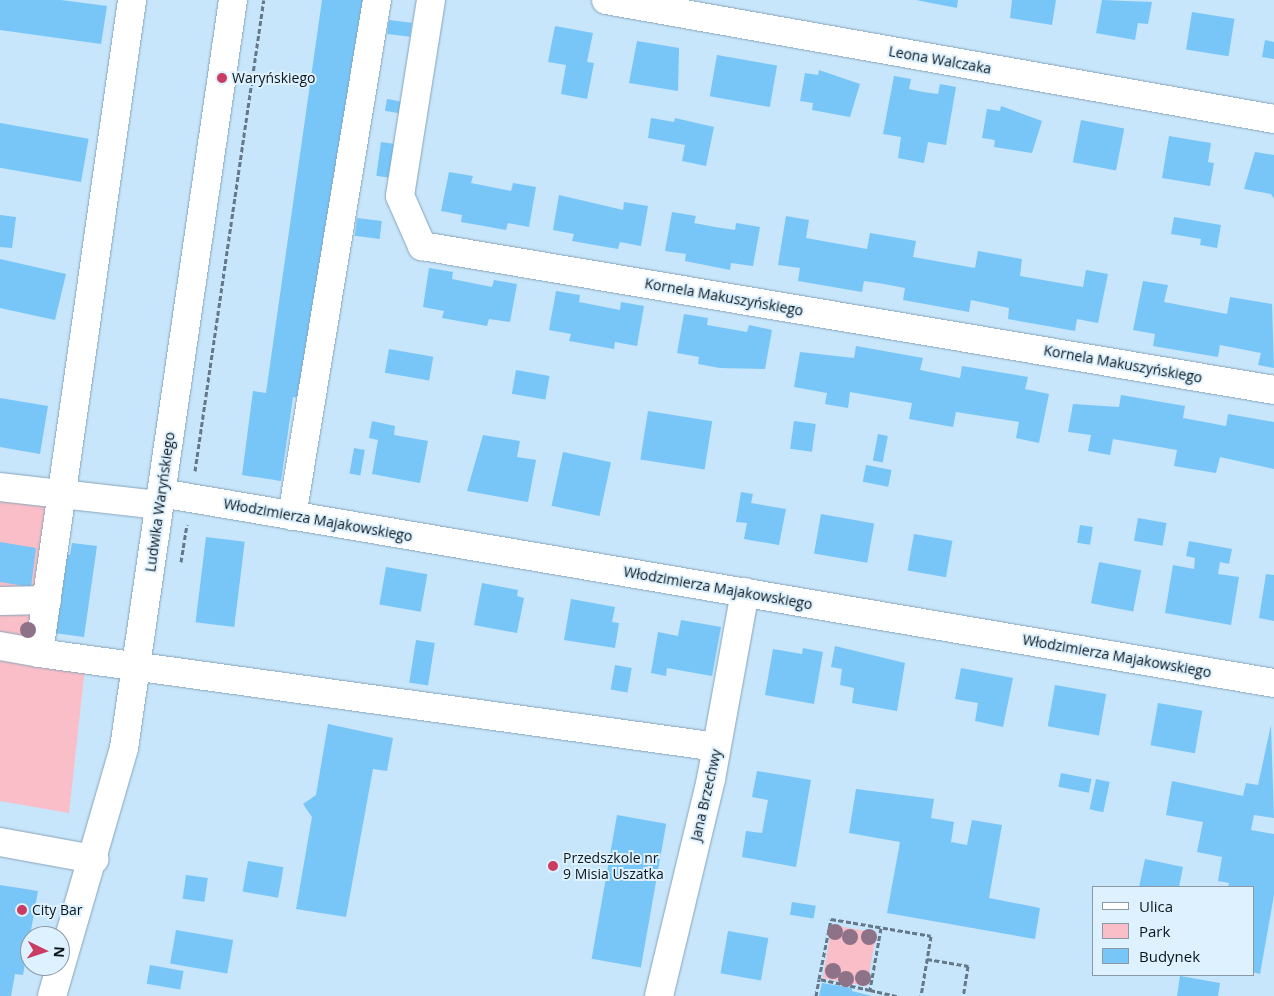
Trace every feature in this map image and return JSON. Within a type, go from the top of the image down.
[{"type":"street","points":[[39,653],[132,0]]},
{"type":"street","name":"Ludwika Waryńskiego","points":[[52,996],[94,859],[124,748],[138,667],[160,499],[233,0]]},
{"type":"street","points":[[292,516],[377,0]]},
{"type":"street","name":"Kornela Makuszyńskiego","points":[[431,0],[400,196],[422,246],[1274,390]]},
{"type":"street","name":"Leona Walczaka","points":[[606,0],[1274,120]]},
{"type":"street","name":"Włodzimierza Majakowskiego","points":[[0,487],[63,495],[160,499],[292,516],[1274,683]]},
{"type":"street","name":"Jana Brzechwy","points":[[659,996],[717,747],[745,592]]},
{"type":"street","points":[[0,601],[47,600]]},
{"type":"street","points":[[0,646],[138,667],[717,747]]},
{"type":"street","points":[[0,842],[94,859]]},
{"type":"path","points":[[816,996],[831,919],[931,936],[921,996]]},
{"type":"path","points":[[870,990],[881,928]]},
{"type":"path","points":[[927,959],[968,966],[963,996]]},
{"type":"path","points":[[819,979],[897,996]]},
{"type":"green space","points":[[0,493],[46,500],[33,639],[0,635]]},
{"type":"green space","points":[[0,653],[85,667],[69,813],[0,801]]},
{"type":"green space","points":[[832,925],[876,933],[867,986],[823,978]]},
{"type":"building","points":[[0,0],[61,0],[107,6],[101,44],[0,30]]},
{"type":"building","points":[[322,0],[363,0],[305,398],[293,397],[281,481],[242,475],[253,391],[266,393]]},
{"type":"building","points":[[916,0],[958,0],[957,8]]},
{"type":"building","points":[[1012,0],[1056,0],[1052,25],[1010,18]]},
{"type":"building","points":[[1102,0],[1152,2],[1148,24],[1138,23],[1135,40],[1096,33]]},
{"type":"building","points":[[1192,12],[1234,19],[1229,56],[1186,50]]},
{"type":"building","points":[[389,20],[412,23],[410,37],[387,34]]},
{"type":"building","points":[[555,26],[593,33],[587,62],[594,63],[587,99],[561,94],[566,65],[548,62]]},
{"type":"building","points":[[1265,40],[1274,42],[1274,59],[1262,57]]},
{"type":"building","points":[[637,41],[679,48],[678,91],[629,83]]},
{"type":"building","points":[[717,55],[777,66],[770,107],[710,96]]},
{"type":"building","points":[[819,70],[860,84],[850,117],[812,110],[813,103],[800,101],[805,73],[818,75]]},
{"type":"building","points":[[894,76],[911,79],[909,89],[923,92],[938,94],[940,84],[956,87],[946,145],[928,142],[924,163],[898,158],[901,137],[883,134]]},
{"type":"building","points":[[387,99],[410,103],[408,115],[385,111]]},
{"type":"building","points":[[1001,106],[1042,121],[1032,153],[994,147],[995,140],[982,138],[987,109],[1000,111]]},
{"type":"building","points":[[651,118],[674,122],[675,118],[714,127],[706,166],[682,161],[685,145],[648,138]]},
{"type":"building","points":[[1081,120],[1124,128],[1116,171],[1073,162]]},
{"type":"building","points":[[0,123],[89,139],[81,182],[0,168]]},
{"type":"building","points":[[1169,136],[1211,143],[1208,162],[1214,163],[1210,186],[1162,178]]},
{"type":"building","points":[[381,142],[408,146],[403,179],[376,176]]},
{"type":"building","points":[[1255,152],[1274,155],[1274,199],[1271,194],[1244,189]]},
{"type":"building","points":[[449,172],[473,176],[471,183],[511,191],[513,183],[536,187],[529,227],[508,223],[506,230],[461,222],[462,215],[441,211]]},
{"type":"building","points":[[559,195],[623,210],[624,202],[648,206],[641,246],[620,242],[618,249],[572,241],[574,234],[553,230]]},
{"type":"building","points":[[672,212],[696,216],[694,223],[715,227],[735,230],[736,223],[760,227],[753,266],[731,263],[730,270],[685,261],[686,254],[665,251]]},
{"type":"building","points":[[0,215],[16,217],[12,248],[0,247]]},
{"type":"building","points":[[786,216],[809,220],[806,238],[867,249],[870,233],[916,241],[913,257],[975,268],[978,251],[1022,259],[1020,276],[1083,287],[1086,270],[1108,274],[1098,323],[1077,319],[1075,331],[1008,319],[1009,308],[971,300],[969,312],[903,300],[905,288],[884,284],[864,281],[862,292],[798,281],[800,268],[778,265]]},
{"type":"building","points":[[1174,217],[1221,225],[1217,248],[1200,245],[1201,239],[1171,234]]},
{"type":"building","points":[[357,218],[382,221],[380,239],[355,236]]},
{"type":"building","points":[[0,259],[66,274],[55,320],[0,308]]},
{"type":"building","points":[[429,268],[453,272],[452,279],[492,287],[494,280],[517,284],[510,322],[489,319],[487,326],[442,318],[444,311],[423,307]]},
{"type":"building","points":[[1143,281],[1168,285],[1164,302],[1227,314],[1230,297],[1272,304],[1274,368],[1258,365],[1261,353],[1220,345],[1218,357],[1153,346],[1155,334],[1133,330]]},
{"type":"building","points":[[556,291],[580,295],[579,302],[620,310],[621,302],[644,306],[637,346],[615,342],[614,349],[569,341],[571,334],[549,330]]},
{"type":"building","points":[[684,314],[708,318],[707,325],[747,332],[749,325],[772,330],[765,369],[720,368],[698,364],[699,357],[677,353]]},
{"type":"building","points":[[856,346],[923,358],[920,370],[960,378],[962,366],[1028,377],[1025,389],[1049,394],[1039,443],[1016,438],[1019,422],[956,412],[953,427],[909,419],[912,403],[850,392],[848,408],[825,404],[827,393],[794,387],[800,352],[854,358]]},
{"type":"building","points":[[389,349],[433,357],[429,380],[385,373]]},
{"type":"building","points":[[516,370],[549,376],[545,400],[512,394]]},
{"type":"building","points":[[1121,395],[1185,406],[1183,418],[1226,426],[1228,414],[1274,422],[1274,469],[1220,457],[1216,473],[1174,466],[1177,450],[1113,439],[1110,455],[1088,451],[1091,435],[1068,432],[1073,404],[1119,407]]},
{"type":"building","points":[[0,398],[48,406],[40,454],[0,447]]},
{"type":"building","points":[[648,411],[712,421],[705,470],[640,459]]},
{"type":"building","points":[[372,421],[395,426],[394,435],[428,441],[420,483],[372,474],[378,440],[369,438]]},
{"type":"building","points":[[794,421],[816,424],[812,452],[790,449]]},
{"type":"building","points":[[878,434],[888,436],[883,462],[873,461]]},
{"type":"building","points":[[483,435],[520,441],[517,457],[536,460],[528,502],[467,491]]},
{"type":"building","points":[[354,448],[365,450],[360,476],[349,474]]},
{"type":"building","points":[[563,452],[611,462],[599,516],[552,506]]},
{"type":"building","points":[[866,465],[892,470],[888,487],[863,482]]},
{"type":"building","points":[[741,492],[753,494],[751,503],[786,509],[779,545],[744,539],[747,523],[736,522]]},
{"type":"building","points":[[821,514],[874,523],[867,563],[814,553]]},
{"type":"building","points":[[1138,518],[1167,523],[1163,546],[1134,541]]},
{"type":"building","points":[[1080,525],[1093,527],[1090,545],[1077,543]]},
{"type":"building","points":[[914,534],[952,541],[946,577],[908,570]]},
{"type":"building","points":[[206,537],[245,542],[234,627],[196,622]]},
{"type":"building","points":[[1189,541],[1232,549],[1229,564],[1220,562],[1218,574],[1239,577],[1231,625],[1165,613],[1173,565],[1194,569],[1195,558],[1186,556]]},
{"type":"building","points":[[0,542],[36,548],[31,587],[0,582]]},
{"type":"building","points":[[72,543],[97,546],[84,637],[54,633],[65,554],[70,555]]},
{"type":"building","points":[[1099,562],[1141,570],[1133,611],[1091,603]]},
{"type":"building","points":[[386,567],[427,574],[421,612],[379,604]]},
{"type":"building","points":[[1266,574],[1274,575],[1274,621],[1259,618]]},
{"type":"building","points":[[482,583],[518,590],[517,596],[524,598],[517,633],[474,625]]},
{"type":"building","points":[[571,599],[615,607],[612,622],[619,623],[615,648],[564,640]]},
{"type":"building","points":[[681,620],[721,627],[712,676],[667,668],[666,676],[651,673],[658,632],[678,636]]},
{"type":"building","points":[[416,640],[435,643],[428,685],[409,682]]},
{"type":"building","points":[[835,646],[905,663],[897,711],[852,703],[854,688],[840,685],[842,669],[831,667]]},
{"type":"building","points":[[803,648],[823,652],[814,704],[765,695],[773,649],[802,654]]},
{"type":"building","points":[[615,665],[632,668],[627,693],[611,690]]},
{"type":"building","points":[[961,668],[1013,678],[1003,727],[975,721],[978,703],[955,699]]},
{"type":"building","points":[[1055,685],[1106,694],[1099,735],[1048,726]]},
{"type":"building","points":[[1158,703],[1202,711],[1195,753],[1151,745]]},
{"type":"building","points":[[328,724],[393,738],[387,771],[373,769],[346,917],[296,909],[312,817],[303,804],[316,795]]},
{"type":"building","points":[[1271,725],[1274,818],[1254,815],[1251,830],[1274,834],[1274,895],[1260,974],[1254,972],[1254,886],[1228,886],[1229,883],[1218,881],[1222,857],[1197,852],[1203,822],[1166,815],[1172,781],[1243,796],[1246,783],[1258,785]]},
{"type":"building","points":[[757,771],[811,780],[796,867],[742,857],[746,831],[762,833],[768,800],[752,797]]},
{"type":"building","points":[[1061,773],[1091,779],[1089,793],[1058,787]]},
{"type":"building","points":[[1096,779],[1110,782],[1103,812],[1090,809]]},
{"type":"building","points":[[856,789],[934,799],[931,818],[954,822],[951,842],[967,845],[972,820],[1002,825],[989,898],[1040,908],[1035,939],[887,913],[900,842],[849,833]]},
{"type":"building","points":[[617,815],[666,824],[641,967],[592,959]]},
{"type":"building","points":[[1145,859],[1183,867],[1179,886],[1139,886]]},
{"type":"building","points":[[248,861],[283,867],[278,898],[243,892]]},
{"type":"building","points":[[186,875],[208,878],[204,902],[183,899]]},
{"type":"building","points":[[0,885],[38,891],[32,926],[20,926],[20,975],[15,974],[11,996],[0,996]]},
{"type":"building","points":[[792,902],[816,906],[814,919],[790,915]]},
{"type":"building","points":[[176,930],[233,940],[227,974],[170,963]]},
{"type":"building","points":[[728,931],[768,938],[761,980],[721,973]]},
{"type":"building","points":[[150,965],[183,971],[180,990],[147,984]]},
{"type":"building","points":[[1180,976],[1220,983],[1218,996],[1177,996]]},
{"type":"building","points":[[822,983],[852,988],[852,991],[872,996],[819,996]]},
{"type":"place","name":"Waryńskiego","points":[[222,78]]},
{"type":"place","name":"Przedszkole nr 9 Misia Uszatka","points":[[553,866]]},
{"type":"place","name":"City Bar","points":[[22,910]]}]
